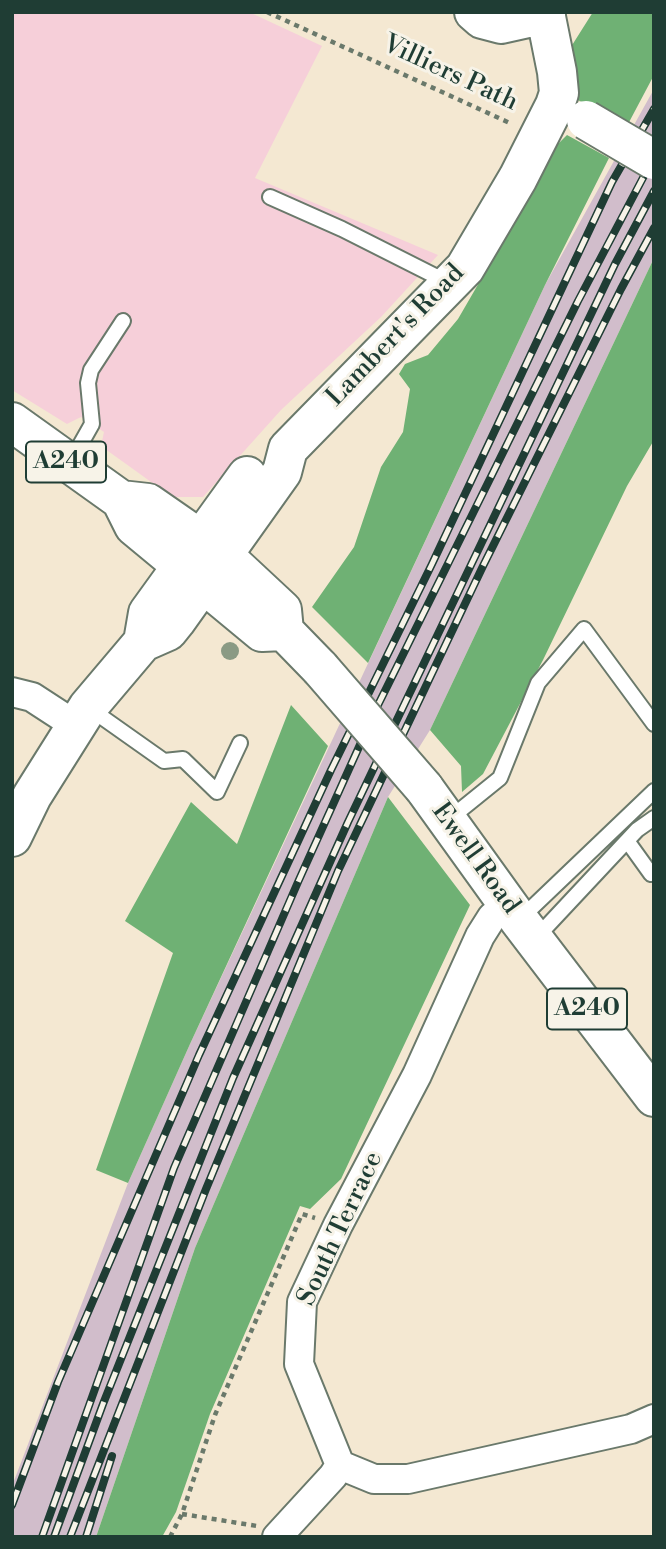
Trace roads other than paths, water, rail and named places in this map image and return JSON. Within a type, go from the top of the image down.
[{"type":"main road","points":[[474,12],[482,19],[501,24],[546,13],[557,72],[560,120],[654,160]]},
{"type":"main road","name":"Lambert's Road","points":[[81,716],[143,642],[148,613],[202,560],[282,472],[288,449],[465,268],[560,120]]},
{"type":"main road","name":"A240","points":[[12,422],[121,500],[134,526],[202,560]]},
{"type":"main road","name":"Ewell Road","points":[[202,560],[282,610],[285,631],[424,788],[520,921],[654,1097]]},
{"type":"main road","points":[[12,837],[32,796],[81,716]]},
{"type":"street","points":[[12,692],[81,716]]},
{"type":"street","name":"South Terrace","points":[[340,1465],[299,1364],[302,1302],[338,1224],[417,1075],[480,936],[492,917],[520,921]]},
{"type":"street","points":[[280,1533],[340,1465],[373,1479],[408,1479],[631,1429],[654,1419]]},
{"type":"lane","points":[[270,197],[342,229],[450,284]]},
{"type":"lane","points":[[69,464],[92,424],[88,383],[91,370],[123,321]]},
{"type":"lane","points":[[448,820],[500,778],[538,683],[584,629],[654,724]]},
{"type":"lane","points":[[81,716],[164,761],[183,759],[217,792],[240,743]]},
{"type":"lane","points":[[520,921],[654,791]]},
{"type":"lane","points":[[520,921],[571,903],[637,830],[654,818]]},
{"type":"lane","points":[[628,842],[651,874]]},
{"type":"railway","points":[[12,1505],[58,1382],[199,1055],[331,770],[432,564],[612,182],[654,109]]},
{"type":"railway","points":[[42,1537],[174,1168],[298,882],[377,707],[578,301],[654,157]]},
{"type":"railway","points":[[54,1537],[103,1404],[233,1078],[348,822],[615,264],[654,191]]},
{"type":"railway","points":[[70,1537],[206,1189],[338,871],[483,566],[654,228]]},
{"type":"railway","points":[[86,1537],[112,1456]]}]
